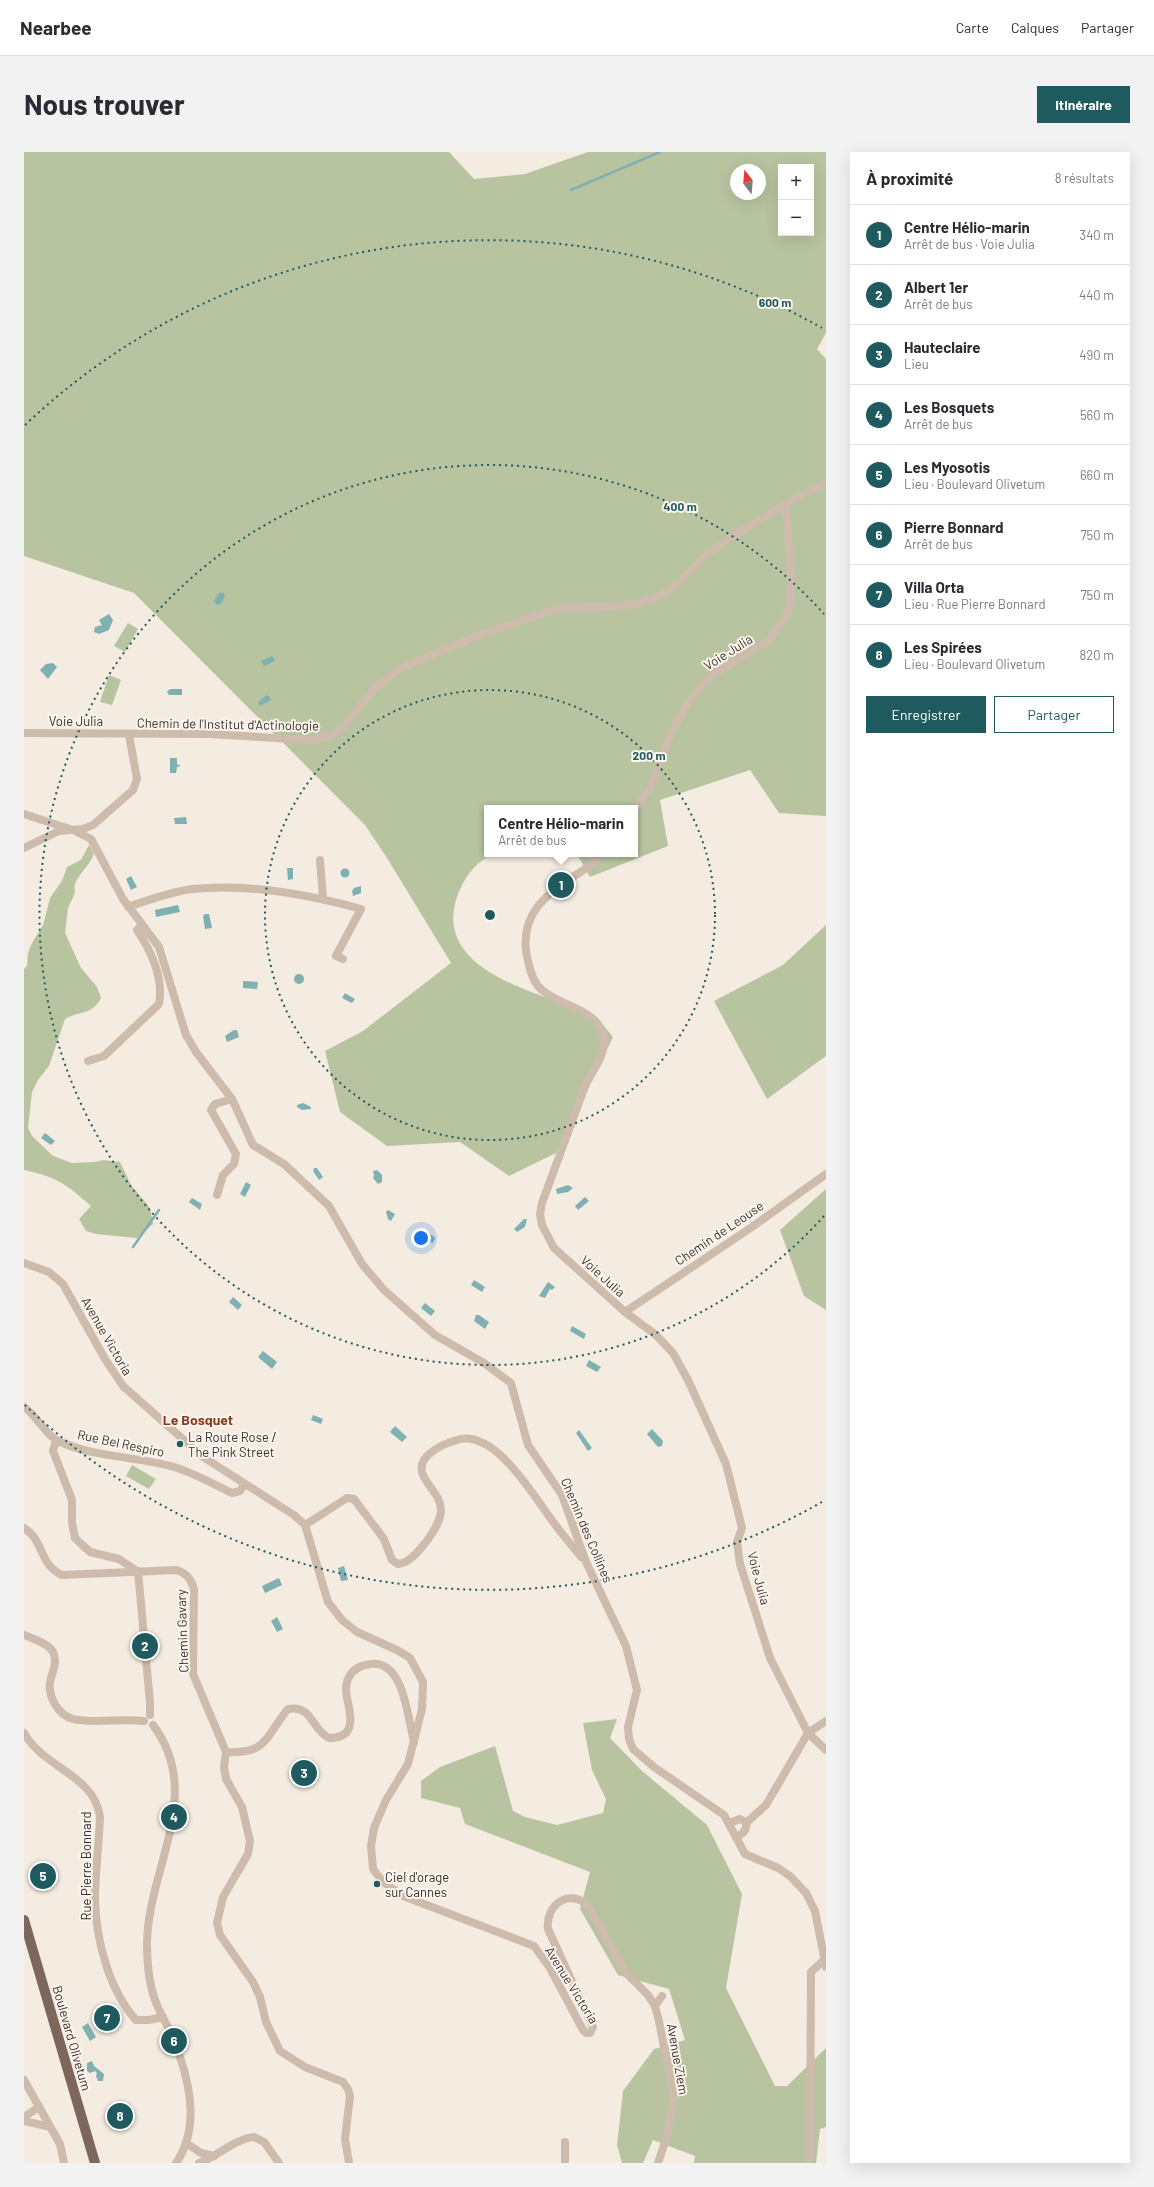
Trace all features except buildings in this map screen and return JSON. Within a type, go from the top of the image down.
[{"type":"main road","name":"Boulevard Olivetum","points":[[24,1920],[95,2163]]},
{"type":"street","name":"Chemin de l'Institut d'Actinologie","points":[[129,735],[144,733],[208,734],[311,740],[330,736],[341,730],[374,689],[401,668],[475,637],[558,608],[623,606],[639,603],[658,596],[675,586],[707,554],[801,495],[826,483]]},
{"type":"street","name":"Voie Julia","points":[[638,806],[650,789],[672,732],[688,703],[707,680],[768,641],[786,617],[790,604],[791,583],[787,517],[784,506]]},
{"type":"street","name":"Voie Julia","points":[[24,733],[112,733],[129,735]]},
{"type":"street","points":[[24,848],[60,831],[74,830],[93,825],[133,790],[137,779],[129,735]]},
{"type":"street","name":"Chemin des Collines","points":[[24,814],[74,830],[91,839],[128,907],[162,954],[190,1042],[232,1099],[253,1145],[284,1164],[329,1206],[362,1264],[374,1280],[435,1335],[484,1363],[511,1383],[528,1445],[562,1495],[586,1562],[620,1631],[632,1666],[637,1690],[628,1727],[629,1739],[633,1749],[654,1766],[722,1812],[730,1823],[745,1854],[778,1868],[790,1876],[806,1893],[815,1911],[825,1964]]},
{"type":"street","name":"Voie Julia","points":[[600,857],[598,860],[543,898],[532,917],[526,934],[525,949],[536,984],[542,991],[590,1016],[601,1031],[604,1044],[603,1052],[585,1087],[542,1203],[540,1214],[542,1225],[554,1248],[625,1312],[656,1335],[673,1353],[688,1380],[726,1464],[742,1528],[737,1542],[740,1564],[770,1658],[808,1733],[826,1750]]},
{"type":"street","points":[[320,860],[323,898]]},
{"type":"street","points":[[128,907],[150,899],[191,889],[218,888],[265,890],[323,898],[361,909],[336,956],[343,959]]},
{"type":"street","points":[[88,1061],[104,1056],[159,1004],[161,995],[152,953],[137,930],[142,925]]},
{"type":"street","points":[[217,1196],[223,1175],[234,1164],[236,1154],[211,1110],[216,1104],[232,1099]]},
{"type":"street","name":"Chemin de Leouse","points":[[625,1312],[691,1266],[752,1227],[826,1174]]},
{"type":"street","name":"Avenue Victoria","points":[[24,1263],[54,1275],[63,1284],[112,1372],[123,1386],[203,1457],[244,1485],[294,1515],[305,1525],[328,1602],[342,1620],[357,1632],[397,1650],[410,1658],[418,1670],[423,1682],[423,1695],[414,1745],[408,1764],[386,1800],[374,1828],[371,1846],[373,1868],[382,1882],[403,1896],[534,1946],[550,1968],[583,2030],[586,2033],[590,2033],[593,2027],[548,1929],[547,1918],[556,1904],[574,1898],[582,1900],[589,1907],[625,1972],[648,1995],[655,2006]]},
{"type":"street","points":[[24,1407],[32,1412],[56,1440],[53,1451],[72,1500],[72,1523],[75,1538],[90,1552],[119,1559],[138,1571],[150,1715]]},
{"type":"street","points":[[305,1525],[347,1498],[354,1499],[384,1539],[392,1560],[398,1564],[404,1564],[429,1539],[441,1510],[439,1501],[423,1475],[422,1467],[426,1458],[444,1444],[464,1437],[485,1443],[519,1474],[552,1521],[586,1562]]},
{"type":"street","name":"Rue Bel Respiro","points":[[56,1440],[106,1455],[174,1467],[187,1471],[232,1493],[240,1491],[244,1485]]},
{"type":"street","name":"Chemin Gavary","points":[[24,1528],[36,1539],[48,1565],[53,1571],[62,1575],[177,1570],[186,1574],[192,1582],[194,1589],[194,1674],[226,1752]]},
{"type":"street","points":[[24,1636],[46,1645],[53,1652],[55,1659],[50,1690],[55,1704],[65,1716],[82,1720],[126,1719],[144,1722],[148,1726],[154,1724]]},
{"type":"street","points":[[349,2163],[345,2139],[350,2096],[348,2089],[343,2082],[305,2067],[280,2051],[266,2022],[260,1997],[253,1982],[220,1935],[218,1923],[223,1897],[248,1854],[250,1841],[248,1826],[242,1808],[226,1778],[224,1767],[226,1752],[244,1753],[258,1749],[288,1709],[296,1708],[306,1712],[323,1736],[329,1738],[343,1735],[348,1730],[352,1719],[346,1689],[348,1678],[354,1670],[365,1664],[375,1663],[386,1666],[396,1676],[401,1686],[414,1745]]},
{"type":"street","points":[[144,1722],[145,1717],[150,1715]]},
{"type":"street","points":[[150,1715],[155,1719],[154,1724],[166,1745],[172,1764],[176,1801],[169,1842],[152,1897],[147,1943],[151,1983],[155,2000],[174,2041],[189,2090],[190,2115],[186,2143],[176,2163]]},
{"type":"street","points":[[736,1838],[744,1832],[746,1823],[766,1805],[808,1733],[826,1721]]},
{"type":"street","name":"Rue Pierre Bonnard","points":[[24,1733],[45,1758],[78,1781],[94,1796],[99,1807],[100,1817],[95,1900],[104,1957],[125,2008],[136,2020],[149,2020],[163,2017]]},
{"type":"street","points":[[730,1823],[740,1819],[746,1823]]},
{"type":"street","points":[[810,2163],[812,1972],[825,1964]]},
{"type":"street","points":[[655,2006],[662,1996]]},
{"type":"street","name":"Avenue Ziem","points":[[655,2006],[674,2099],[666,2139],[658,2163]]},
{"type":"street","points":[[24,2080],[60,2144],[64,2163]]},
{"type":"street","points":[[24,2117],[39,2107]]},
{"type":"street","points":[[24,2121],[50,2127]]},
{"type":"street","points":[[198,2163],[215,2156],[242,2140],[254,2137],[264,2142],[279,2163]]},
{"type":"street","points":[[565,2142],[565,2163]]},
{"type":"street","points":[[186,2143],[201,2153],[215,2156]]},
{"type":"green space","points":[[24,152],[449,152],[474,179],[525,174],[588,152],[826,152],[826,333],[817,349],[826,359],[826,816],[779,813],[750,770],[660,800],[668,846],[590,877],[579,857],[638,857],[638,805],[484,805],[484,857],[488,857],[480,862],[466,877],[457,897],[453,920],[458,939],[468,955],[484,968],[502,979],[522,988],[590,1012],[613,1037],[556,1153],[509,1176],[460,1142],[387,1146],[340,1112],[325,1051],[363,1031],[451,963],[387,858],[365,825],[134,593],[24,556]]},
{"type":"green space","points":[[128,623],[138,629],[125,652],[114,646]]},
{"type":"green space","points":[[109,675],[121,680],[112,705],[100,702]]},
{"type":"green space","points":[[89,845],[94,853],[76,883],[75,893],[68,908],[65,933],[81,968],[97,987],[101,998],[94,1008],[65,1019],[49,1066],[38,1080],[32,1092],[28,1128],[32,1136],[53,1156],[72,1163],[95,1162],[103,1160],[120,1162],[131,1185],[150,1208],[153,1224],[137,1238],[96,1234],[86,1231],[79,1219],[91,1206],[75,1192],[60,1182],[45,1175],[24,1170],[24,969],[27,966],[28,953],[32,943],[43,925],[50,898],[62,881],[67,867],[81,860]]},
{"type":"green space","points":[[826,925],[826,1056],[767,1099],[714,1001],[783,965]]},
{"type":"green space","points":[[826,1189],[826,1310],[804,1296],[780,1230]]},
{"type":"green space","points":[[132,1465],[156,1479],[149,1489],[126,1476]]},
{"type":"green space","points":[[617,1719],[610,1738],[642,1771],[707,1825],[742,1894],[726,1988],[775,2086],[787,2086],[826,2048],[826,2127],[820,2129],[816,2163],[694,2163],[695,2156],[653,2140],[643,2163],[622,2163],[617,2145],[623,2091],[654,2049],[685,2040],[669,1989],[618,1975],[580,1909],[590,1872],[465,1824],[460,1808],[421,1798],[421,1781],[440,1767],[495,1746],[513,1811],[525,1817],[557,1825],[603,1813],[606,1799],[592,1770],[583,1723]]},
{"type":"water","points":[[219,593],[224,593],[225,596],[221,604],[217,605],[214,601]]},
{"type":"water","points":[[109,614],[113,620],[109,630],[99,634],[94,632],[95,627],[102,625],[99,620]]},
{"type":"water","points":[[272,656],[275,661],[264,666],[261,661]]},
{"type":"water","points":[[53,663],[57,667],[48,679],[40,670],[46,664]]},
{"type":"water","points":[[170,689],[182,689],[182,695],[169,695],[167,692]]},
{"type":"water","points":[[267,695],[271,700],[260,706],[258,702]]},
{"type":"water","points":[[170,758],[177,758],[177,764],[181,766],[177,767],[176,773],[170,773]]},
{"type":"water","points":[[186,817],[187,824],[175,824],[174,818]]},
{"type":"water","points":[[287,868],[293,868],[293,879],[288,880]]},
{"type":"water","points":[[343,869],[347,869],[349,873],[347,877],[343,877],[341,875],[341,871]]},
{"type":"water","points":[[131,876],[137,887],[131,890],[126,879]]},
{"type":"water","points":[[361,886],[361,893],[353,896],[352,891],[354,888]]},
{"type":"water","points":[[178,905],[180,912],[156,917],[155,910]]},
{"type":"water","points":[[205,914],[209,914],[212,928],[205,929],[203,916]]},
{"type":"water","points":[[297,974],[301,974],[303,975],[303,983],[297,984],[294,981],[294,977]]},
{"type":"water","points":[[243,981],[258,982],[257,989],[243,988]]},
{"type":"water","points":[[345,993],[355,999],[352,1003],[342,998]]},
{"type":"water","points":[[234,1030],[237,1030],[239,1037],[227,1042],[225,1036]]},
{"type":"water","points":[[303,1103],[311,1107],[311,1109],[302,1110],[297,1107],[297,1105]]},
{"type":"water","points":[[45,1133],[55,1141],[51,1145],[41,1138]]},
{"type":"water","points":[[314,1168],[317,1168],[323,1177],[319,1180],[313,1171]]},
{"type":"water","points":[[377,1170],[382,1175],[382,1182],[378,1184],[373,1178],[373,1171]]},
{"type":"water","points":[[246,1182],[251,1185],[245,1197],[240,1194]]},
{"type":"water","points":[[568,1185],[573,1188],[568,1192],[557,1194],[556,1189]]},
{"type":"water","points":[[585,1197],[589,1201],[578,1210],[575,1206]]},
{"type":"water","points":[[192,1198],[202,1204],[200,1210],[189,1202]]},
{"type":"water","points":[[388,1210],[395,1214],[391,1221],[388,1219],[386,1212]]},
{"type":"water","points":[[524,1219],[527,1219],[525,1227],[517,1232],[514,1229]]},
{"type":"water","points":[[426,1230],[435,1238],[433,1243],[428,1242],[423,1236],[424,1231]]},
{"type":"water","points":[[474,1280],[485,1287],[482,1292],[471,1285]]},
{"type":"water","points":[[548,1282],[555,1287],[552,1290],[550,1289],[545,1298],[539,1296]]},
{"type":"water","points":[[233,1297],[242,1305],[238,1310],[229,1302]]},
{"type":"water","points":[[425,1303],[435,1311],[431,1316],[421,1308]]},
{"type":"water","points":[[476,1315],[479,1315],[489,1322],[485,1329],[474,1321]]},
{"type":"water","points":[[572,1326],[586,1334],[584,1339],[570,1331]]},
{"type":"water","points":[[263,1351],[277,1362],[272,1369],[258,1357]]},
{"type":"water","points":[[589,1360],[601,1367],[597,1372],[586,1366]]},
{"type":"water","points":[[313,1415],[323,1419],[321,1424],[311,1420]]},
{"type":"water","points":[[395,1426],[407,1437],[402,1442],[390,1432]]},
{"type":"water","points":[[652,1429],[663,1441],[662,1446],[658,1447],[647,1434]]},
{"type":"water","points":[[579,1430],[592,1448],[588,1451],[576,1433]]},
{"type":"water","points":[[344,1566],[348,1580],[341,1581],[338,1568]]},
{"type":"water","points":[[279,1578],[282,1585],[265,1593],[262,1586]]},
{"type":"water","points":[[277,1617],[283,1629],[277,1632],[271,1621]]},
{"type":"water","points":[[88,2023],[96,2037],[90,2041],[82,2027]]},
{"type":"water","points":[[92,2061],[94,2066],[104,2074],[103,2081],[98,2081],[96,2076],[97,2073],[95,2071],[90,2073],[87,2071],[87,2063]]},
{"type":"waterway","points":[[571,190],[660,152]]},
{"type":"waterway","points":[[133,1247],[159,1210]]},
{"type":"place","name":"Centre Hélio-marin","points":[[561,885]]},
{"type":"place","name":"La Route Rose / The Pink Street","points":[[180,1444]]},
{"type":"place","name":"Albert 1er","points":[[145,1646]]},
{"type":"place","name":"Hauteclaire","points":[[304,1773]]},
{"type":"place","name":"Les Bosquets","points":[[174,1817]]},
{"type":"place","name":"Les Myosotis","points":[[43,1876]]},
{"type":"place","name":"Ciel d'orage sur Cannes","points":[[377,1884]]},
{"type":"place","name":"Villa Orta","points":[[107,2018]]},
{"type":"place","name":"Pierre Bonnard","points":[[174,2041]]},
{"type":"place","name":"Les Spirées","points":[[120,2116]]},
{"type":"district","name":"Le Bosquet","points":[[198,1419]]}]
